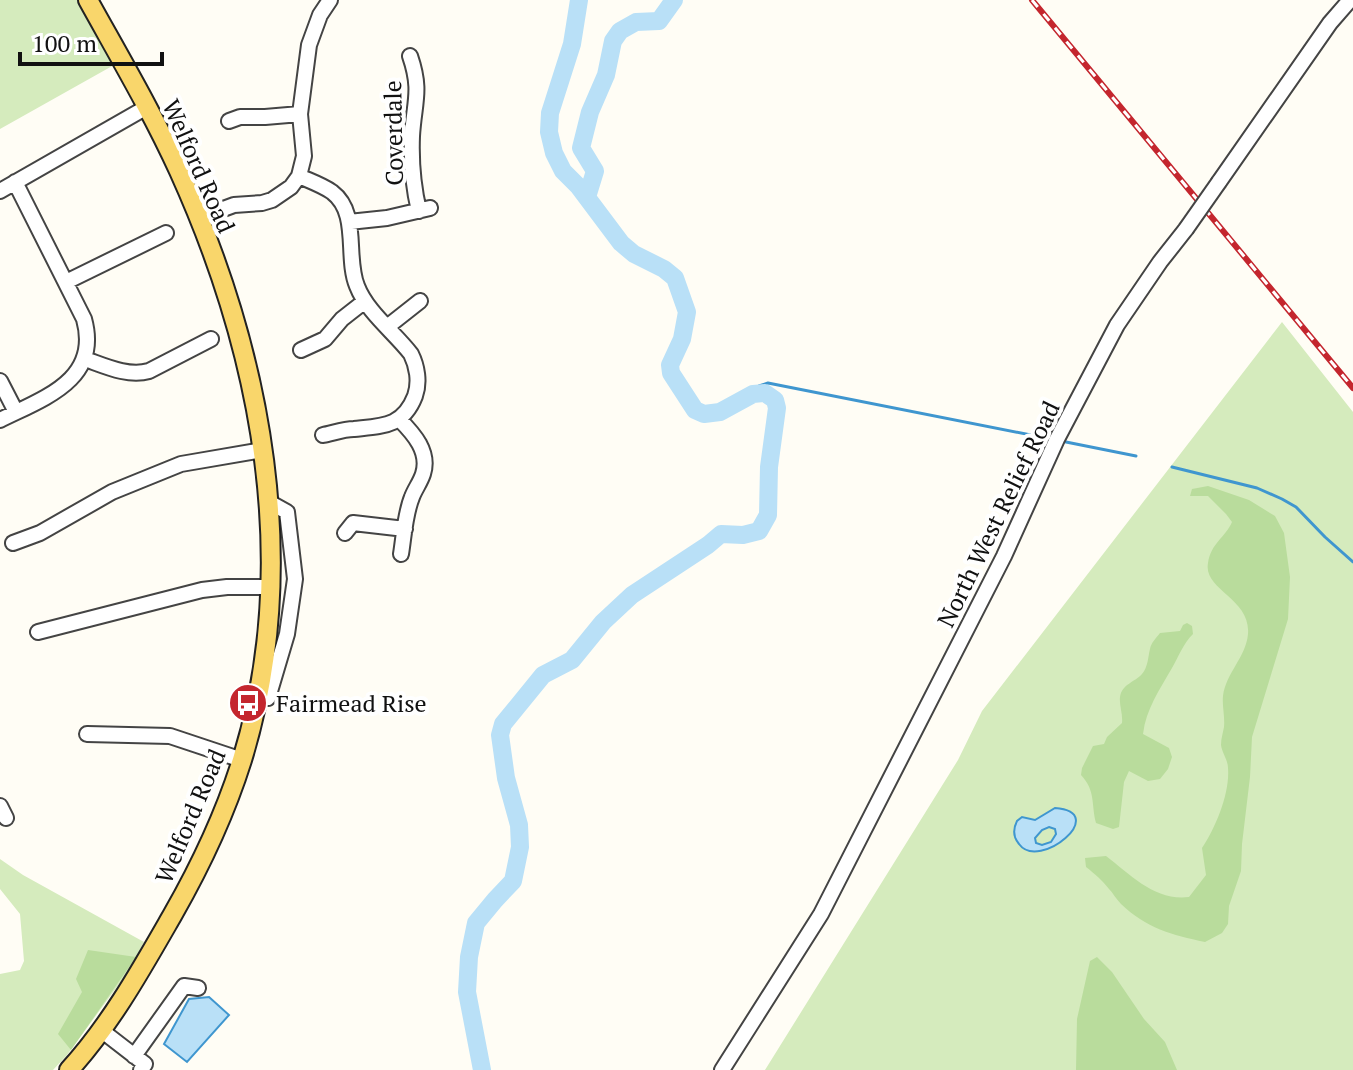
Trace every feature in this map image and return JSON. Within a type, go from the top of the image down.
[{"type":"main road","name":"Welford Road","points":[[69,1070],[136,978],[201,862],[221,818],[242,760],[255,710],[271,587],[269,502],[263,450],[235,325],[199,218],[178,169],[88,0]]},
{"type":"street","name":"North West Relief Road","points":[[722,1070],[821,914],[1004,556],[1057,439],[1117,325],[1330,23],[1350,0]]},
{"type":"street","points":[[199,218],[234,205],[272,200],[291,187],[299,176],[304,156],[300,114],[309,45],[323,2]]},
{"type":"street","name":"Coverdale","points":[[349,222],[425,210],[413,179],[417,82],[410,56]]},
{"type":"street","points":[[0,191],[147,107]]},
{"type":"street","points":[[229,121],[240,117],[300,114]]},
{"type":"street","points":[[299,176],[335,194],[344,206],[349,222],[352,272],[359,292],[411,354],[417,370],[414,398],[399,419],[377,428],[323,435]]},
{"type":"street","points":[[0,420],[55,393],[73,378],[85,359],[87,344],[86,327],[66,282],[15,182]]},
{"type":"street","points":[[66,282],[166,233]]},
{"type":"street","points":[[301,350],[325,339],[342,319],[365,301]]},
{"type":"street","points":[[387,327],[420,301]]},
{"type":"street","points":[[85,359],[139,374],[211,339]]},
{"type":"street","points":[[0,381],[16,412]]},
{"type":"street","points":[[399,419],[418,441],[425,466],[409,505],[401,554]]},
{"type":"street","points":[[13,543],[40,533],[112,492],[181,464],[263,450]]},
{"type":"street","name":"Welford Road","points":[[268,698],[287,634],[295,579],[287,512],[269,502]]},
{"type":"street","points":[[345,533],[353,523],[405,529]]},
{"type":"street","points":[[38,632],[202,590],[271,587]]},
{"type":"street","points":[[267,633],[287,634]]},
{"type":"street","points":[[87,734],[170,736],[242,760]]},
{"type":"street","points":[[101,1030],[143,1065],[184,986],[198,988]]},
{"type":"green space","points":[[0,0],[78,0],[114,65],[0,129]]},
{"type":"green space","points":[[1282,322],[1353,412],[1353,1070],[765,1070],[958,760],[982,711]]},
{"type":"green space","points":[[1208,486],[1249,500],[1275,516],[1284,533],[1290,577],[1288,619],[1252,737],[1241,871],[1229,906],[1228,924],[1222,933],[1205,942],[1171,933],[1140,919],[1086,867],[1085,858],[1106,856],[1144,886],[1177,897],[1189,897],[1206,875],[1202,848],[1221,810],[1228,778],[1228,765],[1221,745],[1223,696],[1248,634],[1242,612],[1208,572],[1212,550],[1232,522],[1208,496],[1190,496],[1192,489]]},
{"type":"green space","points":[[1187,623],[1192,626],[1193,634],[1154,700],[1143,734],[1169,748],[1172,757],[1168,769],[1160,779],[1148,781],[1129,771],[1124,782],[1119,827],[1113,829],[1096,823],[1091,792],[1081,775],[1082,768],[1093,746],[1104,744],[1122,723],[1121,693],[1144,671],[1154,641],[1160,633],[1180,631]]},
{"type":"green space","points":[[0,859],[144,942],[130,969],[53,1070],[0,1070],[0,974],[20,970],[24,961],[20,914],[0,889]]},
{"type":"green space","points":[[88,950],[136,957],[71,1050],[58,1034],[82,992],[76,979]]},
{"type":"green space","points":[[1097,957],[1165,1042],[1177,1070],[1076,1070],[1077,1019],[1090,961]]},
{"type":"water","points":[[1055,808],[1070,812],[1076,819],[1066,838],[1041,851],[1029,851],[1017,841],[1015,827],[1022,817],[1035,820]],"holes":[[[1049,827],[1055,829],[1056,834],[1051,842],[1036,843],[1035,838],[1042,830]]]},
{"type":"water","points":[[209,997],[229,1015],[187,1062],[164,1044],[189,999]]},
{"type":"waterway","points":[[482,1070],[467,992],[469,957],[476,923],[513,881],[520,847],[519,825],[506,778],[500,735],[503,724],[543,675],[572,660],[603,622],[632,595],[721,534],[743,535],[759,531],[768,515],[769,467],[777,408],[775,400],[765,393],[753,394],[720,412],[704,414],[695,410],[671,373],[670,365],[682,339],[687,312],[675,278],[621,243],[579,187],[563,171],[554,153],[549,132],[550,113],[572,44],[579,0]]},
{"type":"waterway","points":[[587,197],[595,171],[581,148],[590,112],[606,75],[613,41],[620,31],[636,22],[659,21],[674,0]]},
{"type":"waterway","points":[[753,394],[759,386],[768,383],[1051,439]]},
{"type":"waterway","points":[[1061,441],[1136,456]]},
{"type":"waterway","points":[[1172,467],[1257,488],[1282,499],[1296,507],[1353,562]]},
{"type":"railway","points":[[1032,0],[1353,388]]},
{"type":"place","name":"Fairmead Rise","points":[[248,703]]}]
